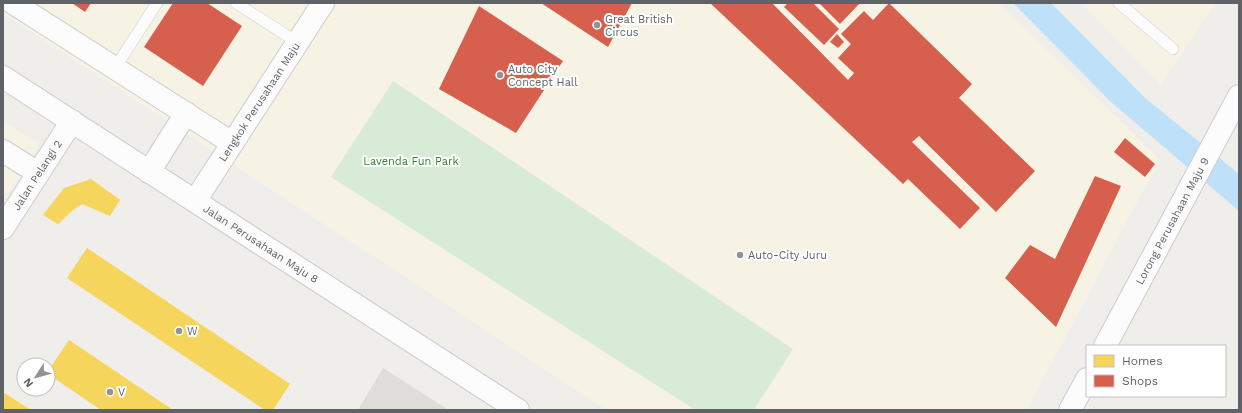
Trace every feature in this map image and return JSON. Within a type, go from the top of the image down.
[{"type":"street","points":[[13,3],[232,143]]},
{"type":"street","name":"Lengkok Perusahaan Maju","points":[[195,201],[323,3]]},
{"type":"street","name":"Jalan Perusahaan Maju 8","points":[[3,77],[518,410]]},
{"type":"street","name":"Lorong Perusahaan Maju 9","points":[[1106,345],[1239,96]]},
{"type":"street","points":[[149,172],[186,113]]},
{"type":"street","name":"Jalan Pelangi 2","points":[[3,228],[72,122]]},
{"type":"street","points":[[3,151],[38,173]]},
{"type":"street","points":[[1070,410],[1086,381]]},
{"type":"lane","points":[[115,68],[157,3]]},
{"type":"lane","points":[[236,3],[297,42]]},
{"type":"lane","points":[[1119,3],[1173,49]]},
{"type":"shaded area","name":"Auto-City Juru","points":[[3,3],[998,3],[1160,159],[1027,410],[607,410],[3,13]]},
{"type":"shaded area","points":[[1081,3],[1216,3],[1161,85]]},
{"type":"shaded area","points":[[3,121],[40,144],[3,201]]},
{"type":"shaded area","points":[[383,368],[449,410],[358,410]]},
{"type":"green space","name":"Lavenda Fun Park","points":[[393,81],[793,349],[754,410],[695,410],[331,177]]},
{"type":"water","points":[[1013,3],[1051,3],[1145,98],[1239,174],[1239,211],[1111,102]]},
{"type":"building: Homes","points":[[91,179],[120,200],[110,216],[82,204],[58,224],[43,215],[64,188]]},
{"type":"building: Homes","name":"W","points":[[87,248],[290,384],[273,410],[265,410],[67,278]]},
{"type":"building: Homes","name":"V","points":[[69,340],[173,410],[101,410],[56,379],[56,359]]},
{"type":"building: Homes","points":[[3,392],[31,410],[3,410]]},
{"type":"building: Shops","points":[[72,3],[91,3],[85,12]]},
{"type":"building: Shops","points":[[173,3],[207,3],[242,26],[203,86],[144,47]]},
{"type":"building: Shops","name":"Great British Circus","points":[[541,3],[632,3],[608,47]]},
{"type":"building: Shops","points":[[710,3],[772,3],[848,80],[854,73],[838,58],[851,44],[841,34],[864,11],[873,20],[889,3],[972,84],[959,98],[1035,171],[996,212],[919,136],[912,142],[980,208],[960,229],[908,179],[903,184]]},
{"type":"building: Shops","points":[[788,3],[813,3],[839,29],[824,45],[784,7]]},
{"type":"building: Shops","points":[[819,3],[860,3],[840,24]]},
{"type":"building: Shops","name":"Auto City Concept Hall","points":[[479,6],[563,61],[516,133],[439,89]]},
{"type":"building: Shops","points":[[837,34],[844,42],[838,48],[830,42]]},
{"type":"building: Shops","points":[[1125,138],[1155,164],[1145,177],[1114,152]]},
{"type":"building: Shops","points":[[1095,176],[1121,186],[1056,327],[1005,278],[1030,245],[1055,259]]},
{"type":"place","name":"Great British Circus","points":[[597,25]]},
{"type":"place","name":"Auto City Concept Hall","points":[[500,75]]},
{"type":"place","name":"Auto-City Juru","points":[[740,255]]},
{"type":"place","name":"W","points":[[179,331]]},
{"type":"place","name":"V","points":[[110,392]]}]
